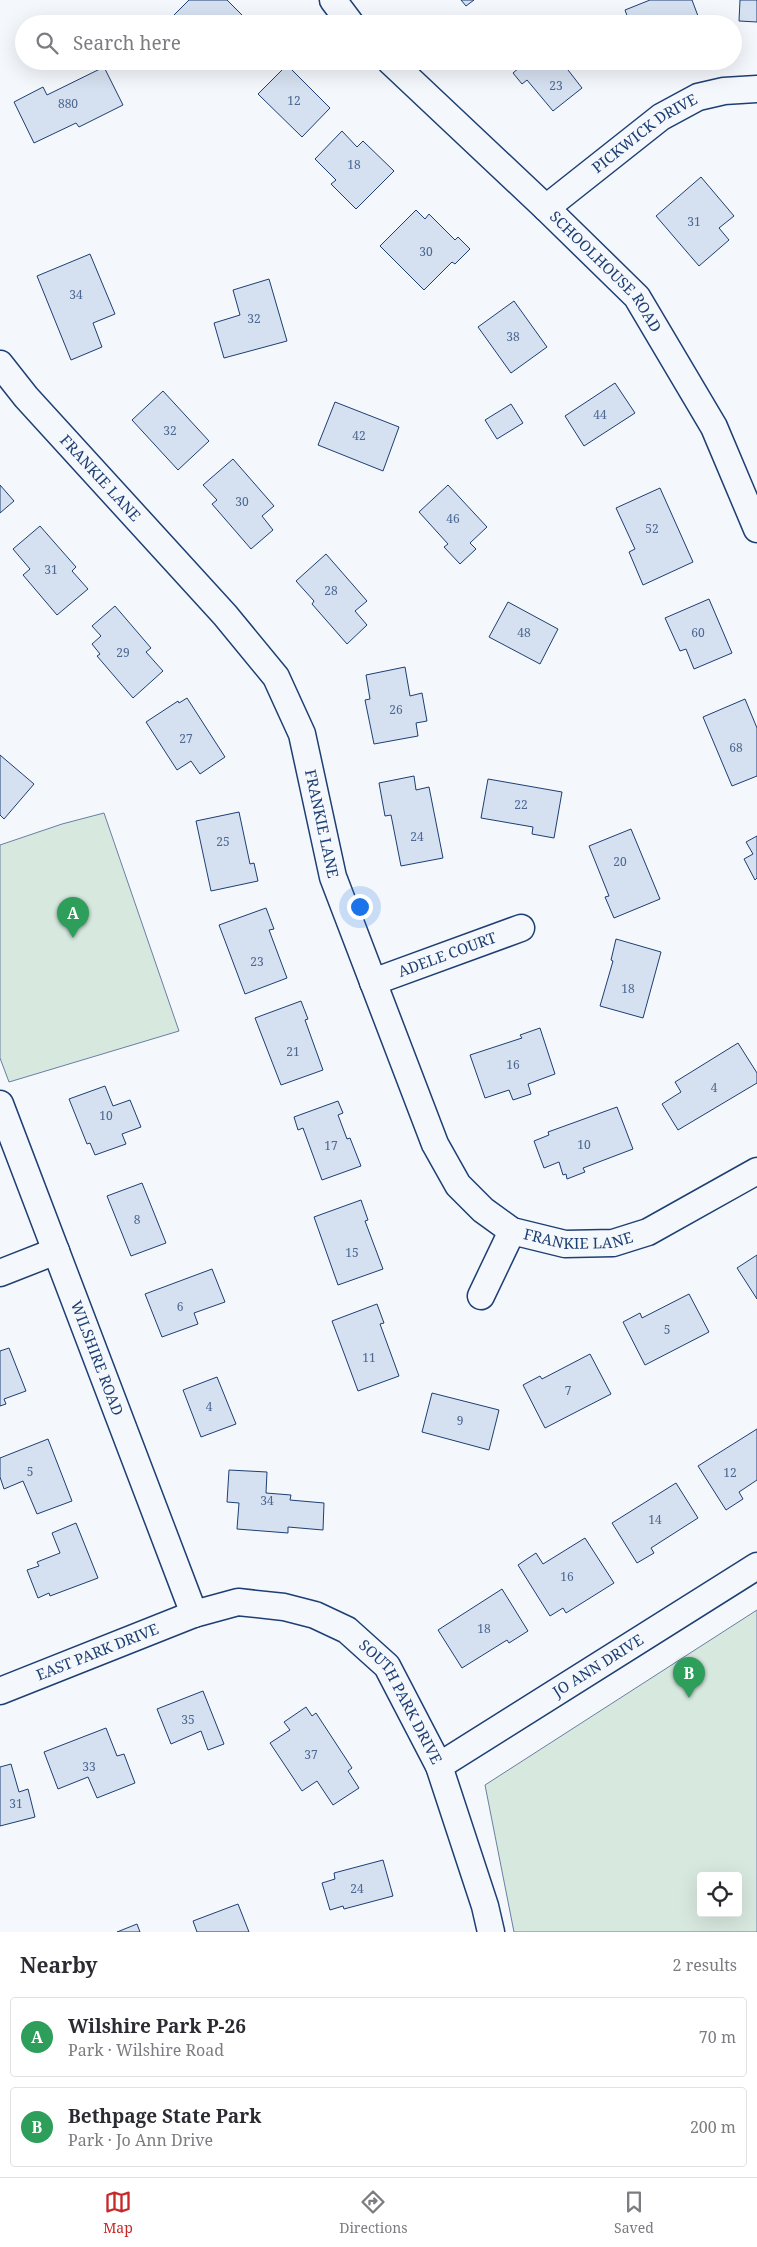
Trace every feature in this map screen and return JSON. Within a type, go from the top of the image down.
[{"type":"street","points":[[333,0],[344,15]]},
{"type":"street","name":"SCHOOLHOUSE ROAD","points":[[400,70],[637,297],[714,427],[757,529]]},
{"type":"street","name":"PICKWICK DRIVE","points":[[546,208],[661,117],[698,97],[724,91],[757,89]]},
{"type":"street","name":"FRANKIE LANE","points":[[0,364],[26,397],[226,616],[276,678],[302,734],[333,877],[435,1144],[458,1185],[483,1210],[512,1231],[565,1244],[613,1243],[648,1232],[757,1171]]},
{"type":"street","name":"ADELE COURT","points":[[373,982],[521,928]]},
{"type":"street","name":"WILSHIRE ROAD","points":[[0,1104],[194,1614]]},
{"type":"street","points":[[481,1296],[512,1231]]},
{"type":"street","points":[[0,1273],[56,1251]]},
{"type":"street","name":"JO ANN DRIVE","points":[[439,1766],[757,1566]]},
{"type":"street","name":"SOUTH PARK DRIVE","points":[[194,1614],[238,1602],[284,1607],[315,1615],[347,1630],[386,1666],[439,1766],[485,1906],[491,1932]]},
{"type":"street","name":"EAST PARK DRIVE","points":[[0,1691],[194,1614]]},
{"type":"shaded area","points":[[104,813],[179,1031],[9,1082],[0,1058],[0,845],[62,824]]},
{"type":"shaded area","points":[[757,1610],[757,1932],[514,1932],[485,1785]]},
{"type":"building","points":[[189,0],[227,0],[242,15],[174,15]]},
{"type":"building","points":[[461,0],[474,0],[466,6]]},
{"type":"building","points":[[650,0],[692,0],[698,15],[627,15],[625,10]]},
{"type":"building","points":[[740,0],[757,0],[757,22],[742,21],[742,15],[739,15]]},
{"type":"building","points":[[98,70],[106,70],[123,105],[79,127],[76,123],[34,143],[14,102],[43,87],[47,95]]},
{"type":"building","points":[[282,70],[292,70],[330,108],[302,137],[258,94]]},
{"type":"building","points":[[516,70],[568,70],[582,88],[553,111],[527,80],[522,84],[513,73]]},
{"type":"building","points":[[342,131],[357,147],[363,141],[394,171],[356,209],[331,184],[336,180],[315,159]]},
{"type":"building","points":[[701,177],[734,216],[719,228],[729,240],[699,266],[656,216]]},
{"type":"building","points":[[416,210],[425,219],[429,214],[455,240],[458,237],[470,249],[455,264],[452,262],[424,290],[380,246]]},
{"type":"building","points":[[90,254],[115,314],[93,323],[102,347],[71,360],[37,276]]},
{"type":"building","points":[[269,279],[287,341],[224,358],[214,323],[240,315],[233,290]]},
{"type":"building","points":[[514,301],[547,347],[511,373],[478,327]]},
{"type":"building","points":[[615,383],[635,413],[584,446],[565,416]]},
{"type":"building","points":[[163,391],[209,441],[178,470],[132,420]]},
{"type":"building","points":[[335,402],[399,427],[383,471],[318,445]]},
{"type":"building","points":[[511,404],[523,423],[497,439],[485,420]]},
{"type":"building","points":[[233,459],[274,506],[262,516],[273,530],[251,549],[212,504],[217,500],[203,485]]},
{"type":"building","points":[[0,485],[14,501],[0,513]]},
{"type":"building","points":[[448,485],[487,527],[470,543],[476,549],[460,564],[444,547],[448,544],[419,512]]},
{"type":"building","points":[[660,488],[693,562],[643,585],[629,552],[635,549],[616,508]]},
{"type":"building","points":[[40,526],[76,567],[72,571],[88,589],[57,615],[23,575],[30,569],[13,549]]},
{"type":"building","points":[[326,554],[367,601],[355,611],[367,625],[347,644],[312,604],[314,601],[296,581]]},
{"type":"building","points":[[709,599],[732,653],[694,669],[686,649],[680,651],[665,618]]},
{"type":"building","points":[[508,602],[558,629],[540,664],[489,637]]},
{"type":"building","points":[[115,606],[151,648],[146,652],[163,671],[133,698],[97,656],[100,654],[92,644],[101,636],[92,626]]},
{"type":"building","points":[[405,667],[410,696],[422,693],[427,721],[416,723],[418,736],[374,744],[365,700],[370,699],[366,675]]},
{"type":"building","points":[[187,698],[225,757],[200,774],[191,761],[177,770],[146,722],[178,701],[179,703]]},
{"type":"building","points":[[745,699],[757,728],[757,776],[732,786],[703,717]]},
{"type":"building","points":[[0,755],[34,784],[4,819],[0,815]]},
{"type":"building","points":[[414,776],[416,790],[429,787],[443,858],[401,866],[391,815],[385,816],[379,783]]},
{"type":"building","points":[[488,779],[562,792],[554,838],[532,834],[533,827],[481,818]]},
{"type":"building","points":[[239,812],[250,864],[254,863],[258,881],[211,891],[196,821]]},
{"type":"building","points":[[631,829],[660,899],[614,918],[605,897],[609,896],[589,846]]},
{"type":"building","points":[[757,836],[757,878],[755,880],[744,859],[753,854],[746,842]]},
{"type":"building","points":[[266,908],[274,929],[269,930],[287,978],[245,994],[219,925]]},
{"type":"building","points":[[616,939],[661,952],[643,1018],[600,1006],[613,961],[611,960]]},
{"type":"building","points":[[301,1001],[308,1019],[305,1020],[323,1070],[281,1085],[255,1018]]},
{"type":"building","points":[[540,1028],[555,1074],[528,1084],[531,1094],[513,1100],[509,1090],[485,1098],[470,1055],[522,1038],[520,1035]]},
{"type":"building","points":[[738,1043],[757,1073],[757,1083],[678,1130],[662,1104],[681,1092],[675,1082]]},
{"type":"building","points":[[105,1086],[113,1106],[130,1100],[141,1127],[122,1134],[126,1144],[95,1155],[90,1143],[87,1144],[69,1099]]},
{"type":"building","points":[[338,1101],[343,1113],[338,1115],[347,1139],[350,1138],[361,1166],[322,1180],[303,1128],[298,1130],[294,1117]]},
{"type":"building","points":[[617,1107],[633,1149],[583,1168],[585,1172],[567,1179],[566,1174],[563,1175],[559,1162],[544,1168],[534,1141],[549,1135],[548,1132]]},
{"type":"building","points":[[142,1183],[166,1243],[131,1256],[107,1196]]},
{"type":"building","points":[[361,1200],[368,1220],[365,1221],[383,1269],[338,1285],[314,1217]]},
{"type":"building","points":[[757,1255],[757,1299],[737,1268]]},
{"type":"building","points":[[212,1269],[225,1302],[194,1313],[198,1324],[162,1337],[145,1294]]},
{"type":"building","points":[[689,1294],[709,1332],[645,1365],[623,1322],[640,1313],[642,1318]]},
{"type":"building","points":[[377,1304],[384,1323],[380,1324],[399,1376],[358,1391],[332,1321]]},
{"type":"building","points":[[9,1348],[26,1391],[4,1399],[6,1404],[0,1406],[0,1351]]},
{"type":"building","points":[[590,1354],[611,1394],[545,1428],[523,1385],[540,1376],[542,1379]]},
{"type":"building","points":[[217,1377],[236,1424],[201,1437],[183,1390]]},
{"type":"building","points":[[432,1393],[499,1410],[489,1450],[422,1432]]},
{"type":"building","points":[[757,1429],[757,1480],[739,1492],[743,1499],[726,1510],[698,1466]]},
{"type":"building","points":[[48,1439],[72,1501],[37,1514],[23,1481],[4,1489],[0,1477],[0,1458]]},
{"type":"building","points":[[229,1470],[267,1472],[266,1493],[291,1495],[290,1500],[324,1503],[323,1530],[288,1527],[288,1533],[237,1529],[239,1503],[227,1502]]},
{"type":"building","points":[[676,1483],[698,1518],[651,1548],[654,1553],[637,1563],[612,1523]]},
{"type":"building","points":[[76,1523],[98,1578],[50,1596],[49,1593],[38,1598],[27,1570],[39,1566],[37,1562],[60,1553],[52,1533]]},
{"type":"building","points":[[585,1538],[614,1583],[566,1613],[563,1608],[550,1616],[518,1565],[536,1553],[543,1564]]},
{"type":"building","points":[[502,1589],[528,1631],[509,1643],[507,1640],[462,1668],[438,1630]]},
{"type":"building","points":[[203,1691],[224,1744],[208,1750],[201,1731],[171,1744],[157,1709]]},
{"type":"building","points":[[306,1707],[312,1716],[316,1713],[352,1768],[348,1771],[359,1788],[333,1805],[317,1781],[302,1791],[270,1743],[290,1730],[284,1722]]},
{"type":"building","points":[[106,1728],[117,1756],[124,1754],[135,1783],[97,1798],[88,1777],[58,1789],[44,1752]]},
{"type":"building","points":[[11,1764],[19,1792],[28,1789],[35,1817],[0,1826],[0,1767]]},
{"type":"building","points":[[383,1860],[393,1896],[344,1909],[343,1906],[330,1910],[322,1883],[335,1879],[334,1873]]},
{"type":"building","points":[[238,1904],[249,1932],[197,1932],[193,1921]]},
{"type":"building","points":[[137,1924],[140,1932],[117,1932]]},
{"type":"place","name":"Wilshire Park P-26","points":[[73,938]]},
{"type":"place","name":"Bethpage State Park","points":[[689,1698]]}]
